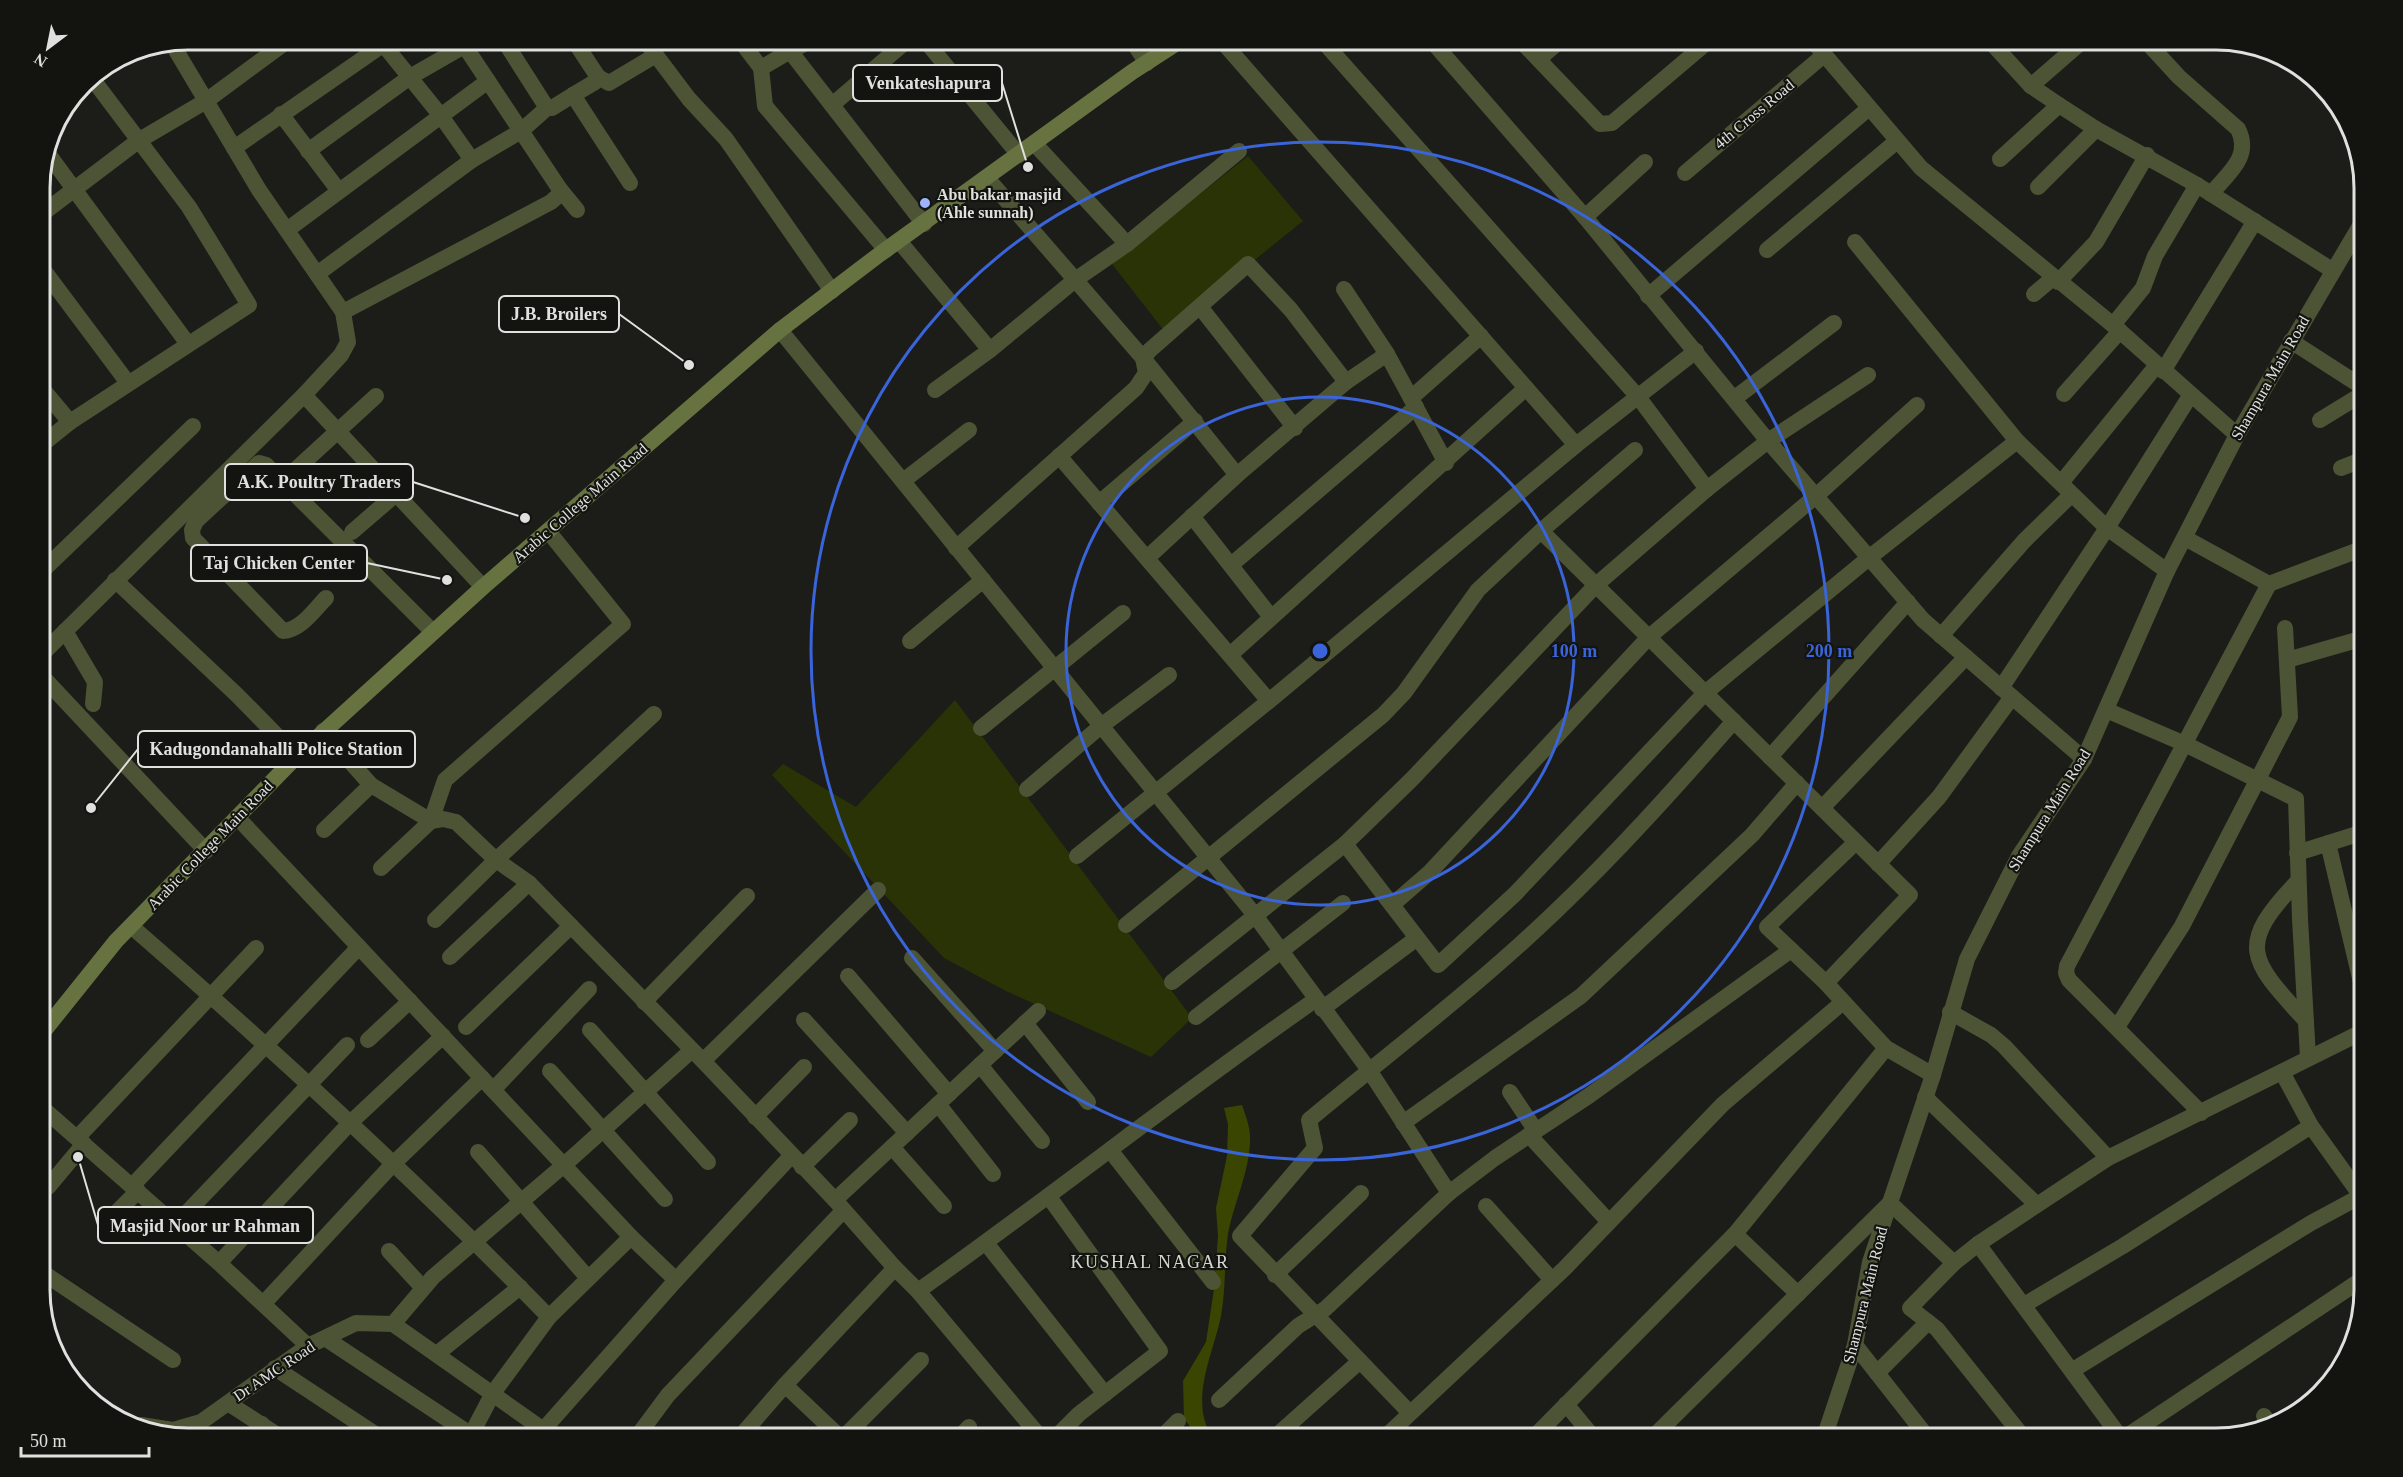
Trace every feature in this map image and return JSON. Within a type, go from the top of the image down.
[{"type":"main road","name":"Arabic College Main Road","points":[[50,1023],[116,941],[297,756],[483,587],[780,330],[893,245],[1166,50]]},
{"type":"street","points":[[50,646],[304,395],[341,355],[348,342],[343,312],[286,230],[176,50]]},
{"type":"street","points":[[50,208],[138,141],[206,101],[275,50]]},
{"type":"street","points":[[234,148],[370,50]]},
{"type":"street","points":[[388,50],[441,116],[472,160]]},
{"type":"street","points":[[308,151],[410,77],[453,50]]},
{"type":"street","points":[[472,50],[488,81],[520,130],[559,188],[577,210]]},
{"type":"street","points":[[510,50],[547,108]]},
{"type":"street","points":[[580,50],[598,76],[609,83],[643,50]]},
{"type":"street","points":[[653,50],[689,99],[726,139],[832,291]]},
{"type":"street","points":[[747,50],[761,68],[765,106],[990,350]]},
{"type":"street","points":[[832,105],[896,50]]},
{"type":"street","points":[[933,50],[1019,155]]},
{"type":"street","points":[[1138,50],[1147,63]]},
{"type":"street","points":[[1230,50],[1576,445]]},
{"type":"street","points":[[1331,50],[1639,398],[1707,489]]},
{"type":"street","points":[[1440,50],[1585,217],[1768,441],[1908,602],[1941,636],[2084,759]]},
{"type":"street","points":[[1530,50],[1600,124],[1612,123],[1698,50]]},
{"type":"street","points":[[1539,59],[1549,50]]},
{"type":"street","points":[[1820,50],[1921,168],[2117,328],[2190,396],[2237,435]]},
{"type":"street","points":[[1998,50],[2031,86],[2059,105],[2096,129],[2147,155],[2204,189],[2332,270]]},
{"type":"street","points":[[2031,86],[2072,50]]},
{"type":"street","points":[[2064,394],[2117,328],[2143,288],[2155,256],[2204,189],[2242,156],[2244,147],[2238,129],[2179,77],[2154,50]]},
{"type":"street","points":[[761,68],[790,51],[924,224]]},
{"type":"street","name":"4th Cross Road","points":[[1685,173],[1824,55]]},
{"type":"street","points":[[317,274],[472,160],[520,130],[547,108],[552,108],[595,82],[598,76]]},
{"type":"street","points":[[286,230],[488,81]]},
{"type":"street","points":[[50,438],[128,383],[249,305],[189,207],[96,84]]},
{"type":"street","points":[[573,95],[630,183]]},
{"type":"street","points":[[2000,159],[2059,105]]},
{"type":"street","points":[[1648,296],[1869,108]]},
{"type":"street","points":[[281,114],[339,191]]},
{"type":"street","points":[[2038,187],[2096,129]]},
{"type":"street","points":[[1767,250],[1897,141]]},
{"type":"street","points":[[1034,143],[1127,244]]},
{"type":"street","points":[[935,390],[990,350],[1075,280],[1127,244],[1239,151]]},
{"type":"street","points":[[2034,294],[2056,280],[2096,242],[2147,155]]},
{"type":"street","points":[[53,159],[188,344]]},
{"type":"street","points":[[1585,217],[1645,162]]},
{"type":"street","points":[[987,178],[1143,358],[1237,475]]},
{"type":"street","points":[[343,312],[551,202],[561,194],[559,188]]},
{"type":"street","points":[[1941,636],[2024,541],[2160,368],[2255,221]]},
{"type":"street","name":"Shampura Main Road","points":[[1828,1428],[1855,1345],[1870,1262],[1933,1075],[1967,959],[2019,856],[2084,759],[2167,571],[2237,435],[2353,236]]},
{"type":"street","points":[[1855,242],[2017,441],[2107,528],[2167,571]]},
{"type":"street","points":[[1143,358],[1248,264],[1291,310],[1346,382]]},
{"type":"street","points":[[50,279],[128,383]]},
{"type":"street","points":[[1344,289],[1387,354],[1446,463]]},
{"type":"street","points":[[1201,308],[1294,428]]},
{"type":"street","points":[[1735,398],[1834,324]]},
{"type":"street","points":[[780,330],[1254,914],[1318,1005],[1369,1070],[1449,1192]]},
{"type":"street","points":[[1231,566],[1414,403],[1481,336]]},
{"type":"street","points":[[2291,341],[2353,381]]},
{"type":"street","points":[[1077,856],[1269,701],[1576,445],[1639,398],[1696,351]]},
{"type":"street","points":[[1147,558],[1237,475],[1346,382],[1387,354]]},
{"type":"street","points":[[956,548],[1136,388],[1146,373],[1143,358]]},
{"type":"street","points":[[1172,982],[1254,914],[1345,844],[1412,779],[1596,585],[1707,489],[1768,441],[1868,375]]},
{"type":"street","points":[[1230,655],[1446,463],[1526,388]]},
{"type":"street","points":[[304,395],[483,587]]},
{"type":"street","points":[[292,473],[376,396]]},
{"type":"street","points":[[1878,864],[1939,797],[2007,692],[2190,396]]},
{"type":"street","points":[[50,398],[70,422]]},
{"type":"street","points":[[2319,420],[2353,399]]},
{"type":"street","points":[[1392,905],[1430,872],[1649,637],[1817,495],[1917,405]]},
{"type":"street","points":[[1099,502],[1195,421]]},
{"type":"street","points":[[50,563],[193,426]]},
{"type":"street","points":[[903,481],[969,430]]},
{"type":"street","points":[[1345,844],[1438,966],[1515,894],[1705,693],[1870,557],[2017,441]]},
{"type":"street","points":[[1126,925],[1383,715],[1404,693],[1478,590],[1541,531],[1635,450]]},
{"type":"street","points":[[1059,456],[1269,701]]},
{"type":"street","points":[[326,598],[291,631],[283,631],[194,538],[192,530],[196,521],[259,463],[266,465],[433,632]]},
{"type":"street","points":[[2342,468],[2353,463]]},
{"type":"street","points":[[352,531],[396,494]]},
{"type":"street","points":[[1192,516],[1271,617]]},
{"type":"street","points":[[381,868],[430,821],[445,780],[623,624],[548,531]]},
{"type":"street","points":[[1541,531],[1910,895],[1826,982]]},
{"type":"street","points":[[2185,538],[2269,584]]},
{"type":"street","points":[[2201,1113],[2069,980],[2066,973],[2067,966],[2269,584],[2353,552]]},
{"type":"street","points":[[115,580],[237,695],[297,756]]},
{"type":"street","points":[[910,641],[983,580]]},
{"type":"street","points":[[1770,757],[1908,602]]},
{"type":"street","points":[[981,728],[1123,613]]},
{"type":"street","points":[[2117,1027],[2182,926],[2290,717],[2285,628]]},
{"type":"street","points":[[65,631],[95,682],[93,704]]},
{"type":"street","points":[[2287,660],[2353,641]]},
{"type":"street","points":[[1822,808],[1966,657]]},
{"type":"street","points":[[1027,789],[1101,726],[1169,675]]},
{"type":"street","points":[[50,685],[206,851]]},
{"type":"street","points":[[2106,710],[2185,744],[2296,799],[2298,881],[2308,1057]]},
{"type":"street","points":[[435,920],[496,860],[654,714]]},
{"type":"street","points":[[1410,1413],[1239,1236],[1315,1148],[1309,1120],[1456,1000],[1556,911],[1662,803],[1734,721]]},
{"type":"street","points":[[323,731],[371,785],[430,821],[443,819],[456,822],[496,860],[529,883],[697,1055],[918,1291],[1033,1428]]},
{"type":"street","points":[[1403,1123],[1581,996],[1752,835],[1797,783]]},
{"type":"street","points":[[324,830],[371,785]]},
{"type":"street","points":[[237,817],[631,1236],[676,1280]]},
{"type":"street","points":[[2297,854],[2354,835]]},
{"type":"street","points":[[1856,842],[1767,927],[1826,982],[1886,1048],[1933,1075]]},
{"type":"street","points":[[2328,843],[2354,951]]},
{"type":"street","points":[[2298,881],[2273,906],[2256,943],[2257,957],[2265,976],[2306,1021]]},
{"type":"street","points":[[450,957],[529,883]]},
{"type":"street","points":[[541,1428],[438,1353],[393,1324],[423,1288],[474,1241],[564,1165],[645,1090],[697,1055],[878,890]]},
{"type":"street","points":[[644,1002],[747,896]]},
{"type":"street","points":[[1196,1017],[1343,903]]},
{"type":"street","points":[[131,926],[265,1044],[474,1241],[549,1317]]},
{"type":"street","points":[[466,1027],[571,927]]},
{"type":"street","points":[[918,1291],[1049,1197],[1215,1069],[1318,1005],[1417,938]]},
{"type":"street","points":[[105,1224],[265,1044],[359,947]]},
{"type":"street","points":[[50,1184],[81,1141],[256,948]]},
{"type":"street","points":[[1219,1400],[1298,1326],[1315,1315],[1449,1192],[1791,950]]},
{"type":"street","points":[[912,958],[995,1051]]},
{"type":"street","points":[[848,976],[943,1099],[993,1174]]},
{"type":"street","points":[[264,1303],[392,1165],[487,1084],[590,989]]},
{"type":"street","points":[[368,1040],[410,1001]]},
{"type":"street","points":[[1394,1428],[1552,1280],[1723,1104],[1843,1002]]},
{"type":"street","points":[[643,1428],[668,1395],[892,1146],[1038,1011]]},
{"type":"street","points":[[1950,1012],[1991,1035],[2004,1046],[2108,1158]]},
{"type":"street","points":[[804,1020],[907,1133]]},
{"type":"street","points":[[1025,1023],[1088,1102]]},
{"type":"street","points":[[590,1030],[708,1162]]},
{"type":"street","points":[[219,1263],[349,1124],[443,1036]]},
{"type":"street","points":[[2016,1428],[1937,1329],[1911,1308],[1954,1263],[1978,1244],[2108,1158],[2354,1036]]},
{"type":"street","points":[[176,1224],[307,1084],[347,1046]]},
{"type":"street","points":[[1543,1428],[1735,1234],[1886,1048]]},
{"type":"street","points":[[980,1065],[1042,1141]]},
{"type":"street","points":[[755,1117],[804,1066]]},
{"type":"street","points":[[550,1071],[665,1199]]},
{"type":"street","points":[[2282,1072],[2311,1126],[2354,1187]]},
{"type":"street","points":[[1509,1092],[1533,1133],[1610,1222]]},
{"type":"street","points":[[1925,1097],[2036,1204]]},
{"type":"street","points":[[50,1114],[176,1224],[308,1346]]},
{"type":"street","points":[[554,1428],[676,1280],[797,1161],[850,1120]]},
{"type":"street","points":[[2024,1305],[2123,1246],[2311,1126]]},
{"type":"street","points":[[892,1146],[944,1206]]},
{"type":"street","points":[[1110,1150],[1213,1282]]},
{"type":"street","points":[[478,1152],[588,1278]]},
{"type":"street","points":[[1275,1275],[1361,1193]]},
{"type":"street","points":[[1049,1197],[1160,1351],[1079,1414],[1065,1428]]},
{"type":"street","points":[[2073,1370],[2311,1223],[2354,1202]]},
{"type":"street","points":[[1662,1428],[1890,1203],[1954,1263]]},
{"type":"street","points":[[1486,1206],[1552,1280]]},
{"type":"street","points":[[1735,1234],[1798,1294]]},
{"type":"street","points":[[478,1428],[493,1393],[549,1317],[631,1236]]},
{"type":"street","points":[[986,1243],[1105,1394]]},
{"type":"street","points":[[1978,1244],[2116,1428]]},
{"type":"street","points":[[389,1251],[423,1288]]},
{"type":"street","points":[[748,1428],[895,1268]]},
{"type":"street","points":[[50,1277],[173,1360]]},
{"type":"street","points":[[2138,1428],[2354,1285]]},
{"type":"street","points":[[438,1353],[520,1287]]},
{"type":"street","points":[[1877,1372],[1928,1322]]},
{"type":"street","name":"Dr AMC Road","points":[[184,1428],[201,1422],[308,1346],[356,1323],[393,1324]]},
{"type":"street","points":[[325,1338],[462,1428]]},
{"type":"street","points":[[1855,1345],[1920,1428]]},
{"type":"street","points":[[852,1428],[921,1360]]},
{"type":"street","points":[[1285,1428],[1360,1361]]},
{"type":"street","points":[[275,1368],[366,1428]]},
{"type":"street","points":[[785,1385],[831,1428]]},
{"type":"street","points":[[228,1403],[268,1428]]},
{"type":"street","points":[[1566,1404],[1586,1428]]},
{"type":"street","points":[[1171,1428],[1178,1421]]},
{"type":"street","points":[[259,1428],[262,1424]]},
{"type":"shaded area","points":[[1248,156],[1303,221],[1165,332],[1112,264]]},
{"type":"shaded area","points":[[955,700],[1192,1018],[1151,1057],[1006,991],[944,958],[772,775],[783,764],[856,807]]},
{"type":"shaded area","points":[[1242,1105],[1249,1128],[1250,1148],[1228,1234],[1221,1316],[1202,1394],[1208,1428],[1191,1428],[1184,1418],[1183,1381],[1206,1342],[1214,1289],[1218,1236],[1216,1208],[1227,1156],[1228,1124],[1224,1108]]},
{"type":"place","name":"Venkateshapura","points":[[1028,167]]},
{"type":"place","name":"Abu bakar masjid (Ahle sunnah)","points":[[925,203]]},
{"type":"place","name":"J.B. Broilers","points":[[689,365]]},
{"type":"place","name":"A.K. Poultry Traders","points":[[525,518]]},
{"type":"place","name":"Taj Chicken Center","points":[[447,580]]},
{"type":"place","name":"Kadugondanahalli Police Station","points":[[91,808]]},
{"type":"place","name":"Masjid Noor ur Rahman","points":[[78,1157]]},
{"type":"district","name":"KUSHAL NAGAR","points":[[1150,1262]]}]
